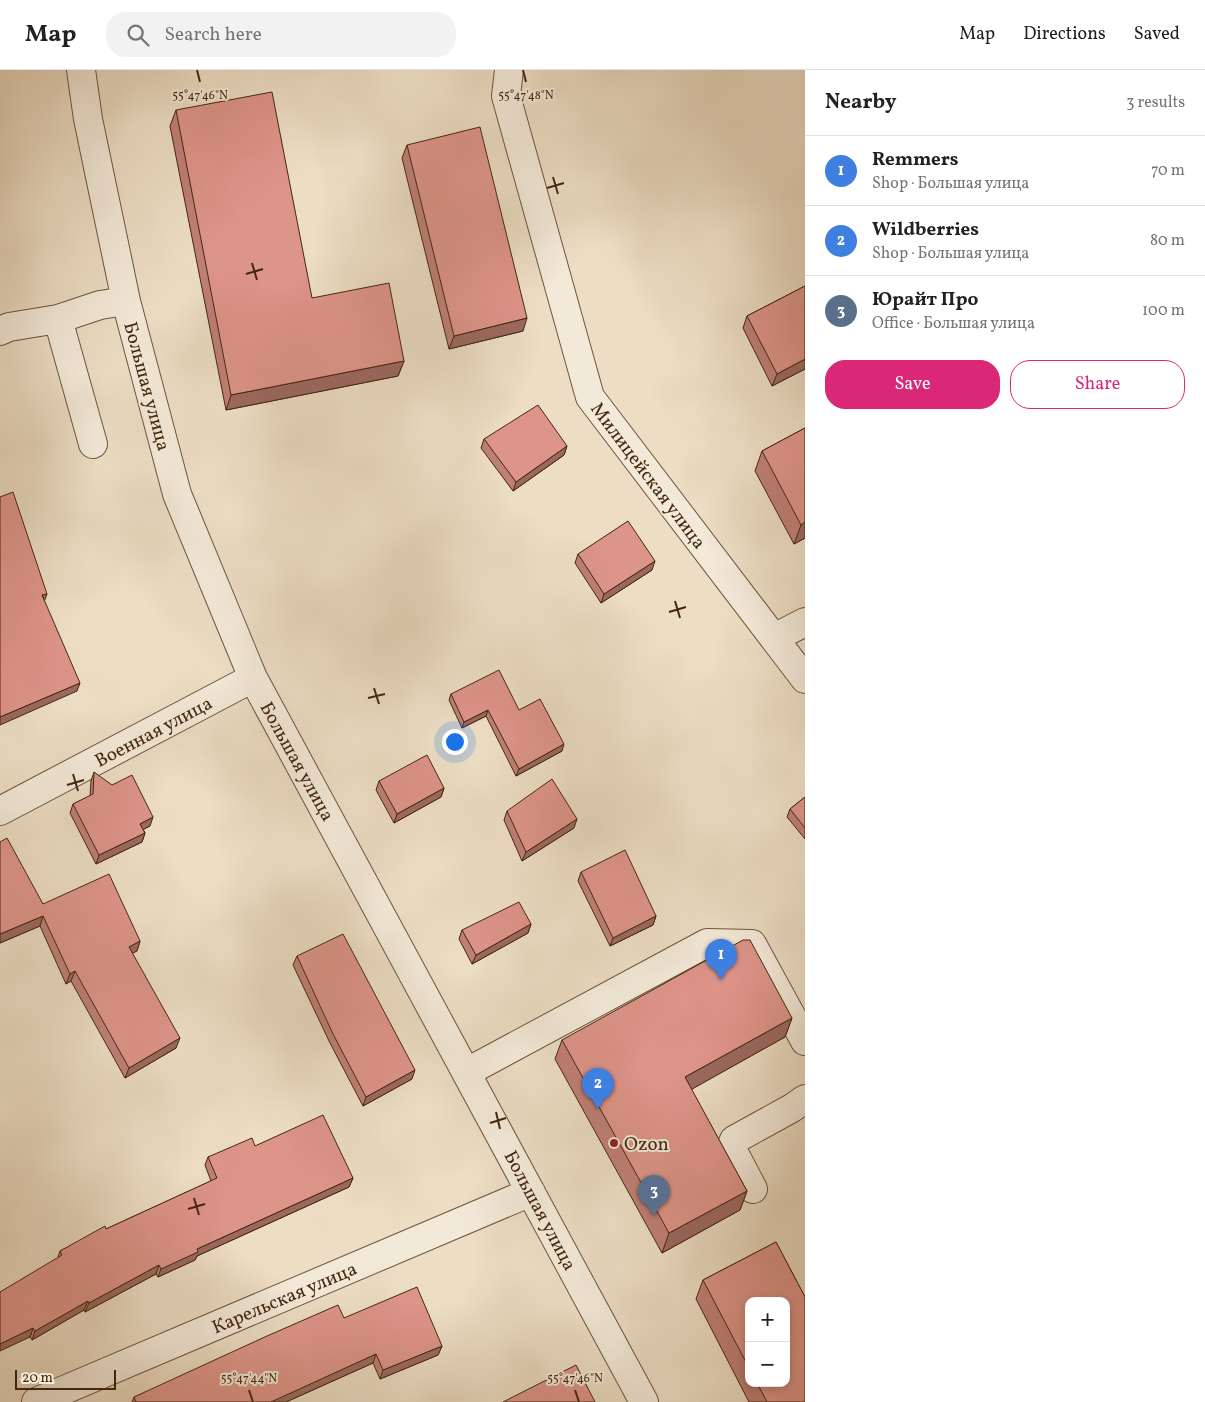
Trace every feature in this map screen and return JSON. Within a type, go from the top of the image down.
[{"type":"street","name":"Большая улица","points":[[81,70],[88,119],[126,301],[177,494],[253,678],[644,1402]]},
{"type":"street","name":"Милицейская улица","points":[[509,70],[506,96],[590,397],[805,679]]},
{"type":"street","points":[[0,330],[58,319],[100,305],[126,301]]},
{"type":"street","points":[[58,319],[93,444]]},
{"type":"street","points":[[774,638],[805,622]]},
{"type":"street","name":"Военная улица","points":[[0,811],[253,678]]},
{"type":"street","points":[[467,1072],[707,943],[752,944],[805,1041]]},
{"type":"street","points":[[753,1189],[731,1147],[734,1140],[805,1099]]},
{"type":"street","name":"Карельская улица","points":[[36,1402],[531,1192]]},
{"type":"building","points":[[272,92],[312,298],[389,283],[404,361],[231,395],[176,110]]},
{"type":"building","points":[[480,127],[527,318],[454,336],[407,145]]},
{"type":"building","points":[[805,286],[805,359],[777,374],[747,316]]},
{"type":"building","points":[[538,405],[567,446],[516,482],[484,439]]},
{"type":"building","points":[[805,428],[805,522],[801,525],[762,451]]},
{"type":"building","points":[[13,492],[47,594],[42,595],[80,683],[0,717],[0,497]]},
{"type":"building","points":[[628,521],[655,561],[604,594],[578,554]]},
{"type":"building","points":[[499,670],[519,710],[540,699],[564,744],[519,769],[488,710],[464,722],[451,694]]},
{"type":"building","points":[[427,755],[444,788],[397,814],[379,781]]},
{"type":"building","points":[[94,772],[112,785],[132,775],[153,817],[140,824],[145,833],[99,855],[73,804],[93,794]]},
{"type":"building","points":[[552,779],[577,819],[526,852],[507,811]]},
{"type":"building","points":[[805,797],[805,828],[790,809]]},
{"type":"building","points":[[7,838],[43,904],[109,874],[140,941],[129,947],[180,1038],[129,1068],[75,971],[70,974],[43,916],[0,934],[0,842]]},
{"type":"building","points":[[625,850],[656,916],[613,938],[581,872]]},
{"type":"building","points":[[519,902],[531,924],[476,955],[462,930]]},
{"type":"building","points":[[343,934],[415,1070],[366,1097],[333,1034],[297,956]]},
{"type":"building","points":[[743,940],[750,940],[792,1018],[685,1077],[747,1191],[669,1233],[562,1040]]},
{"type":"building","points":[[323,1115],[353,1178],[197,1249],[198,1252],[161,1269],[159,1265],[89,1303],[88,1301],[35,1331],[33,1328],[0,1344],[0,1292],[62,1255],[60,1251],[105,1226],[106,1229],[217,1178],[208,1157],[252,1138],[255,1146]]},
{"type":"building","points":[[776,1242],[805,1297],[805,1402],[767,1402],[759,1387],[790,1387],[790,1297],[745,1297],[745,1360],[703,1280]]},
{"type":"building","points":[[417,1287],[442,1346],[383,1370],[376,1354],[271,1402],[136,1402],[134,1397],[338,1305],[344,1318]]},
{"type":"building","points":[[576,1365],[595,1402],[503,1402]]},
{"type":"place","name":"Remmers","points":[[721,980]]},
{"type":"place","name":"Wildberries","points":[[598,1109]]},
{"type":"place","name":"Ozon","points":[[614,1143]]},
{"type":"place","name":"Юрайт Про","points":[[654,1216]]}]
